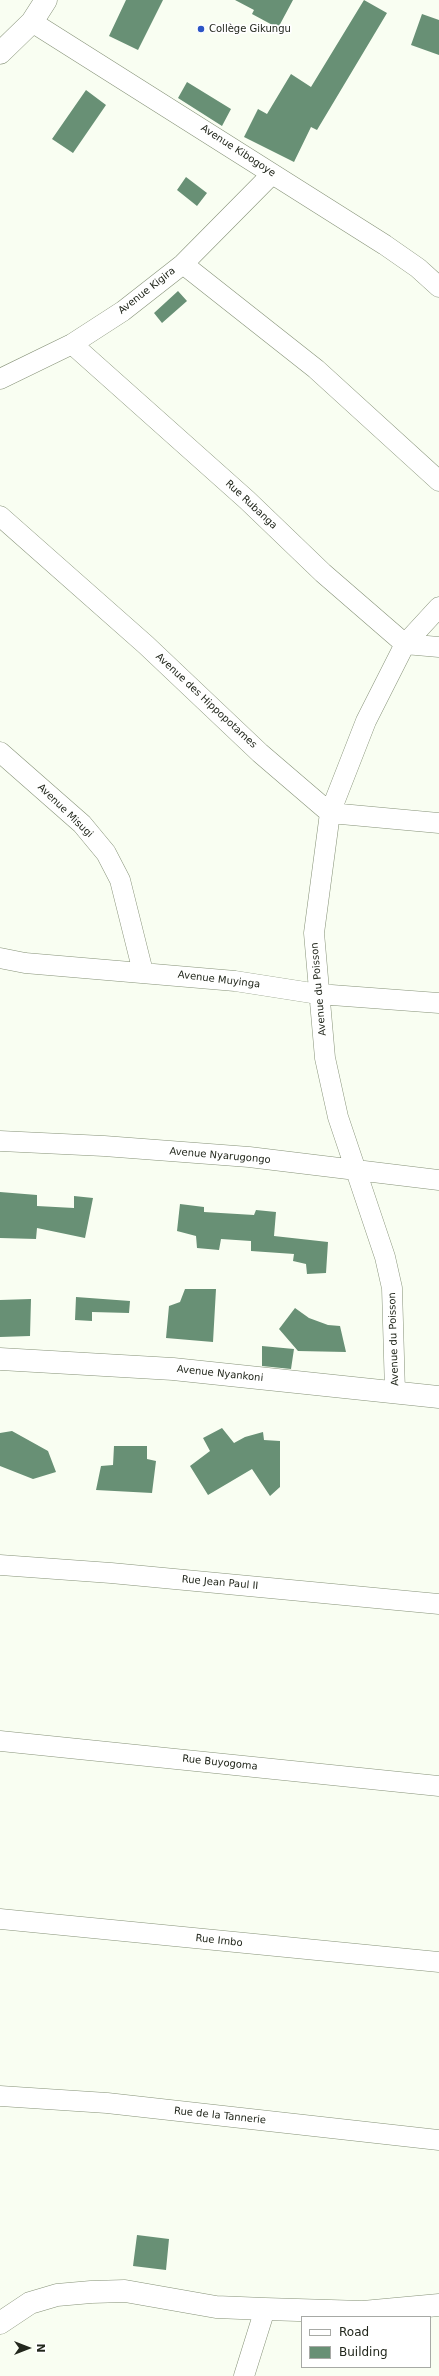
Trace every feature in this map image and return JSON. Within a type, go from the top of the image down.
[{"type":"street","points":[[0,53],[32,22],[46,0]]},
{"type":"street","name":"Avenue Kibogoye","points":[[32,22],[385,245],[418,268],[439,287]]},
{"type":"street","name":"Avenue Kigira","points":[[0,379],[72,344],[123,311],[183,264],[272,174]]},
{"type":"street","points":[[183,264],[316,369],[439,481]]},
{"type":"street","name":"Rue Rubanga","points":[[72,344],[247,500],[323,573],[405,644]]},
{"type":"street","name":"Avenue des Hippopotames","points":[[0,516],[146,645],[260,753],[330,813]]},
{"type":"street","name":"Avenue du Poisson","points":[[396,1392],[392,1288],[385,1257],[354,1170],[338,1117],[325,1058],[318,994],[314,933],[330,813],[366,721],[405,644],[439,607]]},
{"type":"street","points":[[405,644],[439,648]]},
{"type":"street","name":"Avenue Misugi","points":[[0,752],[82,824],[106,853],[120,880],[143,972]]},
{"type":"street","points":[[330,813],[439,823]]},
{"type":"street","name":"Avenue Muyinga","points":[[0,958],[25,963],[235,981],[318,994],[439,1003]]},
{"type":"street","name":"Avenue Nyarugongo","points":[[0,1142],[104,1146],[248,1157],[439,1180]]},
{"type":"street","name":"Avenue Nyankoni","points":[[0,1359],[173,1369],[439,1397]]},
{"type":"street","name":"Rue Jean Paul II","points":[[0,1565],[111,1573],[439,1604]]},
{"type":"street","name":"Rue Buyogoma","points":[[0,1741],[439,1786]]},
{"type":"street","name":"Rue Imbo","points":[[0,1920],[439,1962]]},
{"type":"street","name":"Rue de la Tannerie","points":[[0,2096],[107,2103],[439,2140]]},
{"type":"street","points":[[0,2323],[30,2303],[57,2295],[91,2292],[125,2291],[216,2307],[265,2309],[363,2312],[439,2305]]},
{"type":"street","points":[[244,2376],[265,2309]]},
{"type":"building","points":[[126,0],[163,0],[138,50],[109,36]]},
{"type":"building","points":[[235,0],[293,0],[278,28],[252,14],[254,10]]},
{"type":"building","points":[[364,0],[387,13],[317,130],[311,127],[294,162],[244,137],[258,109],[267,114],[291,74],[311,87]]},
{"type":"building","points":[[422,14],[439,20],[439,55],[411,45]]},
{"type":"building","points":[[187,82],[231,109],[222,126],[178,98]]},
{"type":"building","points":[[86,90],[106,105],[73,153],[52,139]]},
{"type":"building","points":[[186,177],[207,193],[197,206],[177,190]]},
{"type":"building","points":[[178,291],[187,301],[162,323],[154,313]]},
{"type":"building","points":[[0,1192],[37,1195],[37,1206],[74,1208],[74,1196],[93,1198],[85,1238],[37,1228],[36,1239],[0,1238]]},
{"type":"building","points":[[180,1204],[204,1207],[204,1212],[254,1215],[256,1210],[276,1212],[274,1236],[328,1242],[326,1273],[307,1274],[306,1264],[293,1261],[294,1254],[251,1251],[251,1241],[221,1239],[219,1250],[197,1248],[196,1236],[177,1231]]},
{"type":"building","points":[[185,1289],[216,1289],[213,1342],[166,1338],[169,1306],[180,1302]]},
{"type":"building","points":[[76,1297],[130,1301],[129,1313],[92,1312],[92,1321],[75,1320]]},
{"type":"building","points":[[31,1299],[30,1336],[0,1337],[0,1300]]},
{"type":"building","points":[[295,1308],[309,1318],[328,1325],[340,1326],[346,1352],[298,1351],[279,1329]]},
{"type":"building","points":[[262,1346],[294,1349],[291,1369],[262,1366]]},
{"type":"building","points":[[222,1428],[234,1443],[245,1437],[263,1432],[264,1440],[280,1441],[280,1487],[270,1496],[252,1469],[208,1495],[190,1466],[210,1451],[203,1438]]},
{"type":"building","points":[[12,1431],[48,1451],[56,1472],[33,1479],[0,1466],[0,1433]]},
{"type":"building","points":[[114,1446],[147,1446],[147,1459],[156,1461],[152,1493],[96,1490],[101,1466],[113,1465]]},
{"type":"building","points":[[137,2235],[169,2239],[166,2270],[133,2266]]},
{"type":"place","name":"Collège Gikungu","points":[[201,29]]}]
